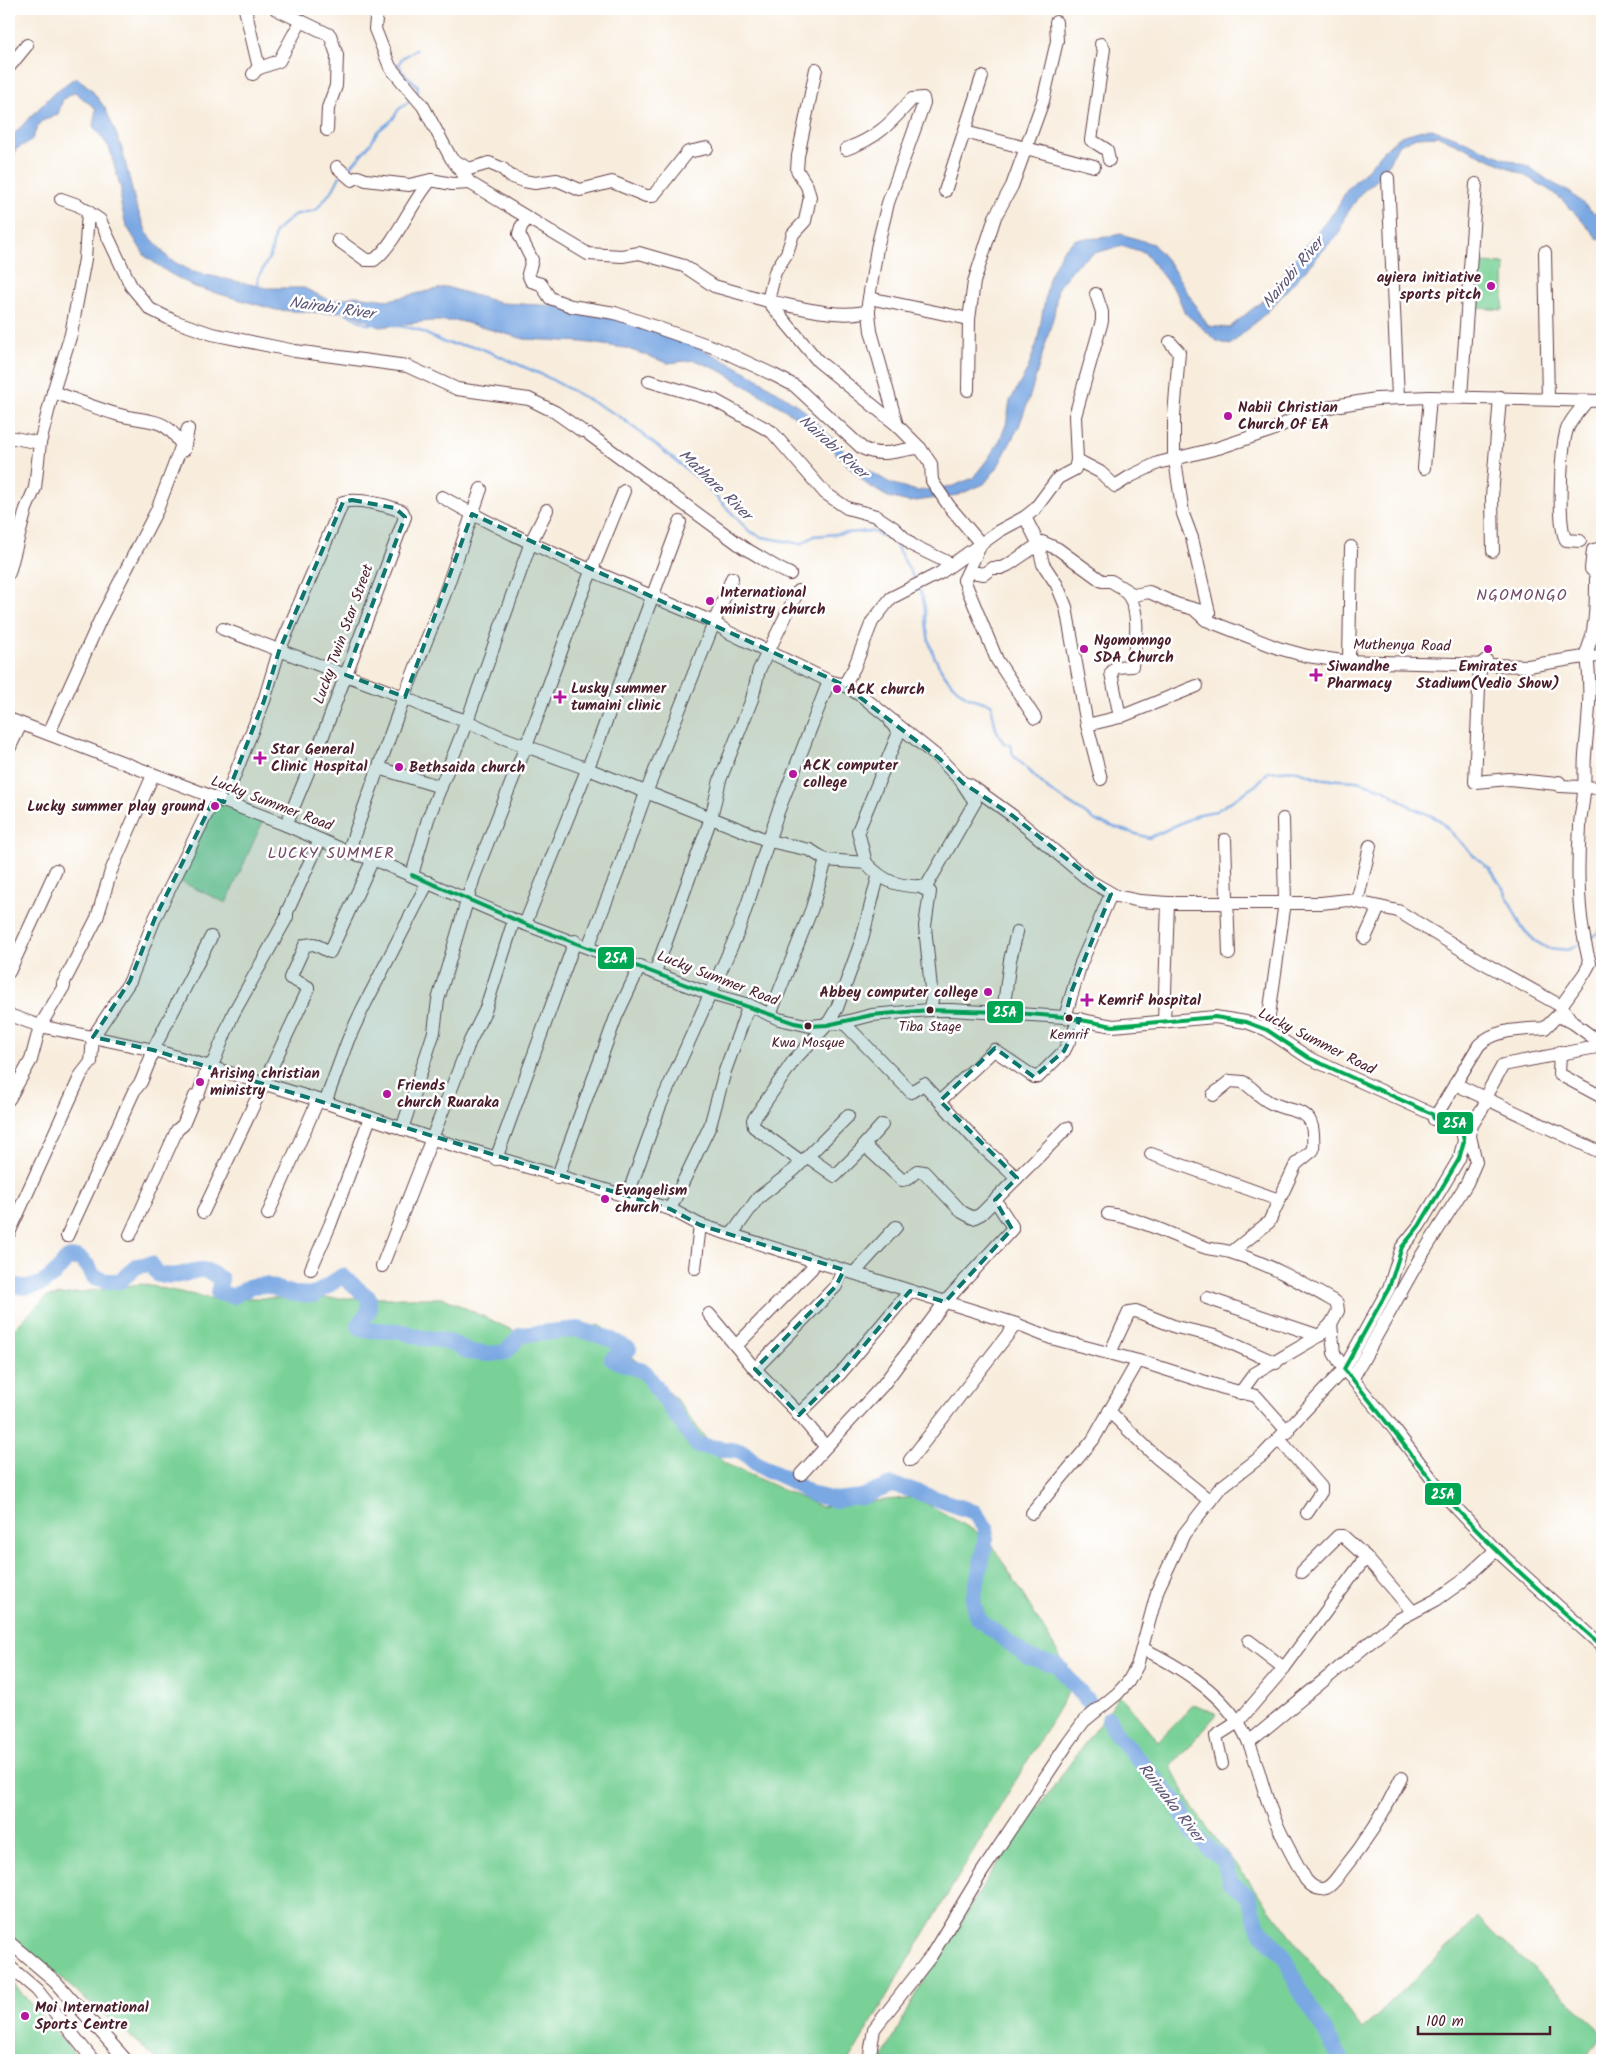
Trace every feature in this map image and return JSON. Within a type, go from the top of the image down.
[{"type":"street","points":[[245,9],[256,71],[279,61],[301,21]]},
{"type":"street","points":[[276,9],[330,35],[338,56],[336,86],[328,108],[327,130]]},
{"type":"street","points":[[376,9],[375,29],[390,68],[423,106],[451,158],[470,183],[588,254],[622,256],[640,253],[684,266],[714,286],[768,301],[858,314],[869,305],[969,319]]},
{"type":"street","points":[[968,390],[969,319],[974,282],[995,217],[1012,186],[1024,148],[1043,101],[1057,41],[1056,22]]},
{"type":"street","points":[[1101,44],[1104,50],[1092,140],[1108,150],[1109,160]]},
{"type":"street","points":[[9,67],[27,45]]},
{"type":"street","points":[[768,301],[775,272],[787,253],[793,234],[805,221],[810,197],[807,186],[797,170],[798,156],[816,69]]},
{"type":"street","points":[[945,191],[982,77]]},
{"type":"street","points":[[846,149],[867,142],[888,127],[912,99],[923,98],[920,112],[888,202],[877,248],[869,305],[871,331],[897,426]]},
{"type":"street","points":[[965,132],[1094,166]]},
{"type":"street","points":[[451,158],[469,169],[489,163],[503,169],[510,176],[535,183],[557,180],[580,190],[612,182],[646,196],[652,196],[688,152],[707,148]]},
{"type":"street","points":[[341,172],[352,180],[358,177],[366,180],[408,185],[431,180],[452,184],[470,183]]},
{"type":"street","points":[[1388,178],[1398,397]]},
{"type":"street","points":[[338,240],[366,260],[374,260],[386,249],[402,220],[431,180]]},
{"type":"street","points":[[1460,396],[1476,184]]},
{"type":"street","points":[[61,199],[69,200],[100,220],[131,286],[150,309],[174,321],[212,334],[294,351],[407,366],[457,389],[529,399],[555,412],[586,433],[744,548],[763,558],[774,568],[790,574]]},
{"type":"street","points":[[9,573],[26,509],[35,488],[40,443],[70,334],[85,259],[88,211]]},
{"type":"street","points":[[528,219],[518,234],[532,260],[528,274],[531,281],[541,284],[550,298],[571,306],[615,313],[716,348],[774,375],[795,386],[862,448],[873,454],[887,454],[906,448],[920,448]]},
{"type":"street","points":[[1546,252],[1548,399]]},
{"type":"street","points":[[844,685],[854,668],[872,622],[891,598],[940,573],[981,544],[1025,517],[1035,509],[1058,478],[1075,469],[1077,460],[1075,416],[1102,321],[1102,312],[1096,294]]},
{"type":"street","points":[[768,301],[818,361],[897,426],[920,448],[931,464],[932,481],[948,506],[981,544]]},
{"type":"street","points":[[1170,342],[1179,352],[1174,416],[1174,461]]},
{"type":"street","points":[[649,381],[714,400],[772,432],[825,493],[847,508],[876,516],[894,528],[912,545],[951,564]]},
{"type":"street","points":[[49,733],[100,620],[157,510],[182,447],[185,438],[188,429],[184,450],[180,442],[176,434],[160,423],[138,417],[118,415],[53,392]]},
{"type":"street","points":[[1077,460],[1100,472],[1115,486],[1158,463],[1174,461],[1272,430],[1300,416],[1334,406],[1398,397],[1460,396],[1602,401]]},
{"type":"street","points":[[1424,468],[1430,397]]},
{"type":"street","points":[[1493,551],[1492,497],[1500,397]]},
{"type":"street","points":[[1580,541],[1566,540],[1563,535],[1561,524],[1562,477],[1566,431],[1587,401]]},
{"type":"street","points":[[9,437],[40,443]]},
{"type":"street","points":[[1174,461],[1174,453],[1183,514],[1192,538],[1208,617]]},
{"type":"street","points":[[348,852],[404,697],[444,596],[481,489]]},
{"type":"street","points":[[402,1129],[434,1032],[438,1000],[461,926],[466,900],[591,571],[624,491]]},
{"type":"street","points":[[442,497],[472,514],[591,571],[713,622],[728,632],[829,681],[844,685],[863,697],[940,759],[963,783],[974,802],[926,887]]},
{"type":"street","name":"Lucky Twin Star Street","points":[[279,651],[343,502],[352,500],[402,511],[405,517],[346,675],[286,825]]},
{"type":"street","points":[[412,875],[428,819],[467,721],[531,542],[547,510]]},
{"type":"street","points":[[1025,517],[1038,543],[1043,564],[1057,585],[1066,607],[1087,725],[1101,779]]},
{"type":"street","points":[[382,1266],[470,1041],[485,1011],[520,922],[588,769],[680,522]]},
{"type":"street","name":"Muthenya Road","points":[[1038,543],[1042,542],[1058,549],[1102,581],[1111,581],[1134,595],[1149,592],[1278,648],[1307,656],[1349,661],[1528,666],[1602,656]]},
{"type":"street","points":[[964,580],[971,572],[984,574],[992,568],[1001,568],[1038,543]]},
{"type":"street","points":[[981,544],[964,580],[997,660],[1035,718]]},
{"type":"street","points":[[1349,661],[1351,547]]},
{"type":"street","points":[[1561,1006],[1573,991],[1590,963],[1581,935],[1580,825],[1585,787],[1584,771],[1589,727],[1590,677],[1585,657],[1589,648],[1595,610],[1596,574],[1591,570],[1592,555],[1594,550],[1602,548]]},
{"type":"street","points":[[588,947],[646,793],[732,578]]},
{"type":"street","points":[[1119,586],[1132,599],[1137,635],[1132,666],[1116,667],[1110,673],[1120,717]]},
{"type":"street","points":[[655,972],[711,818],[720,780],[752,699],[759,670],[798,591]]},
{"type":"street","points":[[223,629],[404,697],[427,708],[467,721],[525,746],[769,841],[810,850],[826,860],[866,863]]},
{"type":"street","points":[[9,1233],[81,1075],[91,1062],[93,1037],[130,981],[155,918],[219,800],[264,701],[279,651]]},
{"type":"street","points":[[1491,665],[1489,658],[1480,665],[1475,782],[1509,779],[1557,784],[1559,782],[1560,786],[1602,788]]},
{"type":"street","points":[[627,1197],[660,1106],[738,932],[769,841],[829,681]]},
{"type":"street","points":[[1087,725],[1120,717],[1197,686]]},
{"type":"street","points":[[884,714],[899,732],[887,764],[865,809],[858,831],[866,863],[878,877],[899,886],[926,887]]},
{"type":"street","name":"Lucky Summer Road","points":[[9,719],[286,825],[348,852],[373,858],[520,922],[575,941],[710,994],[810,1026],[872,1016],[929,1010],[1003,1012],[1066,1017],[1113,1026],[1215,1017],[1246,1022],[1267,1030],[1309,1058],[1432,1114],[1434,1118],[1456,1123],[1462,1131],[1462,1151],[1418,1226],[1402,1247],[1389,1288],[1349,1373]]},
{"type":"street","points":[[9,748],[21,724]]},
{"type":"street","points":[[379,768],[441,787]]},
{"type":"street","points":[[9,1099],[31,1060],[40,1026],[64,986],[63,984],[97,918],[111,871],[153,775]]},
{"type":"street","points":[[963,783],[970,785],[1013,816],[1090,881],[1111,894],[1140,901],[1168,903],[1357,902],[1398,911],[1482,962],[1561,1006],[1572,1022]]},
{"type":"street","points":[[1267,1030],[1285,902],[1284,819]]},
{"type":"street","points":[[130,1235],[177,1130],[183,1125],[195,1096],[198,1095],[208,1067],[214,1061],[233,1014],[281,930],[320,840]]},
{"type":"street","points":[[1225,840],[1228,954]]},
{"type":"street","points":[[1357,902],[1370,846]]},
{"type":"street","points":[[203,1212],[308,990],[308,987],[290,978],[305,945],[314,944],[330,952],[373,858]]},
{"type":"street","points":[[770,1014],[812,908],[826,860]]},
{"type":"street","points":[[9,972],[56,870]]},
{"type":"street","points":[[878,877],[862,939],[837,1008],[827,1024],[794,1060],[754,1120],[754,1127],[805,1160],[835,1176],[882,1125]]},
{"type":"street","points":[[268,1214],[322,1102],[363,1008],[428,882]]},
{"type":"street","points":[[926,887],[918,886],[930,892],[925,926],[932,1000],[929,1010]]},
{"type":"street","points":[[1066,1017],[1081,963],[1111,894]]},
{"type":"street","points":[[1164,1022],[1168,903]]},
{"type":"street","points":[[1365,938],[1379,907]]},
{"type":"street","points":[[1003,1012],[1010,960],[1017,932]]},
{"type":"street","points":[[67,1236],[134,1092],[141,1082],[153,1050],[212,937]]},
{"type":"street","points":[[496,1159],[575,941]]},
{"type":"street","points":[[557,1178],[616,1017],[640,966]]},
{"type":"street","points":[[670,1209],[710,1126],[725,1071],[749,1006]]},
{"type":"street","points":[[9,1015],[40,1026],[153,1050],[557,1178],[670,1209],[700,1225],[1016,1324],[1052,1338],[1110,1352],[1240,1393],[1256,1396],[1321,1487],[1321,1492],[1307,1513]]},
{"type":"street","points":[[1434,1118],[1479,1045],[1486,1037],[1501,1033],[1545,1028],[1557,1016],[1572,1022],[1602,1045]]},
{"type":"street","points":[[940,1101],[994,1050],[1034,1077],[1038,1077],[1064,1051],[1080,1019]]},
{"type":"street","points":[[846,1025],[910,1092],[923,1083],[978,1143],[1017,1178]]},
{"type":"street","points":[[869,2060],[874,2029],[931,1956],[982,1872],[1084,1721],[1117,1694],[1128,1682],[1137,1666],[1158,1589],[1184,1534],[1220,1488],[1264,1455],[1349,1373],[1467,1183],[1476,1162],[1470,1136],[1472,1125],[1503,1065],[1602,1045]]},
{"type":"street","points":[[1560,1052],[1559,1074],[1602,1097]]},
{"type":"street","points":[[1213,1095],[1230,1081],[1240,1080],[1271,1103],[1298,1110],[1311,1123],[1314,1138],[1313,1150],[1296,1164],[1269,1222],[1232,1252]]},
{"type":"street","points":[[1455,1084],[1602,1153]]},
{"type":"street","points":[[732,1234],[758,1198],[805,1160],[848,1116]]},
{"type":"street","points":[[310,1269],[330,1225],[370,1118]]},
{"type":"street","points":[[864,1145],[902,1180],[907,1179],[917,1171],[924,1172],[968,1217],[977,1217],[1067,1128]]},
{"type":"street","points":[[1150,1154],[1279,1200]]},
{"type":"street","points":[[801,1474],[882,1385],[945,1302],[1012,1229],[1012,1226],[995,1200]]},
{"type":"street","points":[[1108,1214],[1157,1227],[1208,1248],[1232,1252],[1286,1273],[1337,1302],[1338,1311],[1331,1324],[1319,1336],[1276,1363],[1254,1374],[1240,1393]]},
{"type":"street","points":[[695,1268],[700,1225]]},
{"type":"street","points":[[755,1369],[848,1272],[896,1227]]},
{"type":"street","points":[[736,1346],[812,1268]]},
{"type":"street","points":[[798,1415],[840,1374],[910,1291]]},
{"type":"street","points":[[1207,1298],[1319,1336]]},
{"type":"street","points":[[1110,1352],[1129,1312],[1136,1310],[1176,1327],[1215,1336],[1276,1363]]},
{"type":"street","points":[[709,1314],[755,1369],[796,1411],[825,1446]]},
{"type":"street","points":[[910,1460],[1016,1324]]},
{"type":"street","points":[[1331,1324],[1334,1353],[1444,1495],[1496,1550],[1602,1646]]},
{"type":"street","points":[[1032,1513],[1093,1440],[1125,1387],[1138,1361]]},
{"type":"street","points":[[1109,1411],[1156,1457],[1210,1501]]},
{"type":"street","points":[[1302,1572],[1338,1536],[1343,1536],[1366,1557],[1413,1612]]},
{"type":"street","points":[[1249,1742],[1396,1621],[1436,1600],[1460,1583],[1496,1550]]},
{"type":"street","points":[[1222,1764],[1216,1736],[1238,1722],[1284,1668],[1366,1557]]},
{"type":"street","points":[[1249,1641],[1284,1668]]},
{"type":"street","points":[[1142,1648],[1172,1664],[1214,1693],[1238,1722],[1249,1742],[1273,1816],[1306,1880],[1315,1888],[1322,1889],[1330,1885],[1361,1847],[1386,1811],[1401,1778]]},
{"type":"street","points":[[9,1942],[55,1981],[126,2060]]},
{"type":"street","points":[[9,1966],[37,1990],[93,2060]]},
{"type":"highlighted area","points":[[352,500],[395,508],[405,517],[346,675],[405,697],[472,514],[844,685],[940,759],[963,783],[1013,816],[1111,894],[1072,990],[1065,1018],[1080,1019],[1064,1051],[1034,1077],[995,1048],[940,1101],[1017,1178],[995,1200],[1012,1229],[945,1302],[910,1291],[840,1374],[799,1415],[755,1369],[836,1286],[844,1270],[700,1225],[670,1209],[153,1050],[93,1037],[130,981],[155,918],[214,799],[224,802],[264,701],[279,651],[343,502]]},
{"type":"green space","name":"ayiera initiative sports pitch","points":[[1479,263],[1505,264],[1503,310],[1477,308]]},
{"type":"green space","name":"Lucky summer play ground","points":[[213,801],[263,821],[226,903],[177,880]]},
{"type":"green space","points":[[141,1284],[209,1298],[444,1298],[535,1341],[600,1325],[676,1399],[724,1463],[821,1507],[915,1497],[989,1539],[1075,1681],[849,2060],[158,2060],[63,1980],[9,1938],[9,1334],[46,1297]]},
{"type":"green space","points":[[1120,1695],[1158,1741],[1194,1704],[1217,1714],[1171,1767],[1193,1809],[1363,2030],[1477,1918],[1602,2031],[1602,2035],[1585,2060],[882,2060],[915,1995],[995,1867]]},
{"type":"green space","name":"Moi International Sports Centre","points":[[9,1979],[71,2050],[82,2060],[9,2060]]},
{"type":"water","name":"Nairobi River","points":[[76,77],[90,88],[105,108],[122,149],[136,206],[147,233],[169,259],[193,272],[267,288],[304,288],[331,301],[355,296],[389,300],[446,287],[501,303],[561,306],[634,323],[705,350],[752,375],[803,409],[848,454],[870,471],[890,483],[917,491],[953,486],[973,478],[999,442],[1006,425],[1010,401],[1027,371],[1037,343],[1049,278],[1062,251],[1076,239],[1100,238],[1121,234],[1153,244],[1170,264],[1208,326],[1229,328],[1272,293],[1290,264],[1335,211],[1348,188],[1382,152],[1401,136],[1429,128],[1528,166],[1549,181],[1571,193],[1594,213],[1602,213],[1602,237],[1598,239],[1565,202],[1548,189],[1522,174],[1439,136],[1416,137],[1398,145],[1388,165],[1377,180],[1361,193],[1344,218],[1340,232],[1268,311],[1230,345],[1217,341],[1185,313],[1177,294],[1144,252],[1121,246],[1094,253],[1077,264],[1058,287],[1054,315],[1030,396],[1019,426],[997,468],[984,484],[958,495],[909,502],[888,497],[866,484],[807,424],[721,371],[695,360],[668,363],[625,348],[583,342],[524,339],[460,321],[430,321],[380,327],[346,311],[328,313],[276,310],[195,287],[169,273],[145,256],[126,225],[121,205],[121,189],[109,147],[93,126],[96,109],[75,92],[63,99],[58,114],[40,122],[31,141],[16,149],[9,167],[9,139],[55,92]]},
{"type":"waterway","points":[[416,50],[402,58],[399,64],[402,72],[418,86],[417,93]]},
{"type":"waterway","points":[[348,170],[371,143],[377,132],[393,119],[398,110],[412,99]]},
{"type":"waterway","points":[[258,288],[258,278],[271,254],[275,232],[294,215],[316,210],[334,188],[340,176]]},
{"type":"waterway","name":"Mathare River","points":[[342,311],[366,324],[378,324]]},
{"type":"waterway","name":"Mathare River","points":[[393,325],[416,329],[445,343],[478,347],[545,376],[619,416],[699,479],[749,531],[762,537],[801,544],[814,536],[870,531],[893,540],[916,582]]},
{"type":"waterway","name":"Mathare River","points":[[919,589],[924,604],[931,648],[943,673],[965,695],[991,704],[996,729],[1004,744],[1011,744],[1013,755],[1049,790],[1098,822],[1149,838],[1200,814],[1216,811],[1256,785],[1268,772],[1295,770],[1322,779],[1357,781],[1383,789],[1413,808],[1438,819],[1473,855],[1491,870],[1504,890],[1522,928],[1535,941],[1547,948],[1568,950],[1580,944]]},
{"type":"waterway","name":"Mathare River","points":[[1589,939],[1602,930]]},
{"type":"waterway","name":"Ruiruaka River","points":[[9,1286],[28,1287],[41,1284],[51,1277],[68,1258],[79,1258],[87,1265],[94,1277],[106,1281],[120,1281],[137,1266],[151,1264],[159,1275],[177,1275],[204,1270],[221,1279],[218,1293],[234,1296],[252,1286],[265,1285],[294,1294],[314,1295],[342,1276],[369,1298],[369,1311],[358,1325],[364,1330],[400,1331],[422,1338],[437,1339],[457,1345],[468,1352],[490,1354],[506,1352],[521,1335],[578,1329],[608,1338],[629,1349],[612,1359],[645,1372],[697,1445],[743,1452],[759,1466],[788,1479],[811,1494],[834,1500],[862,1497],[891,1485],[909,1489],[974,1512],[986,1528],[984,1550],[973,1600],[978,1619],[1029,1658],[1057,1665],[1091,1705]]},
{"type":"waterway","name":"Ruiruaka River","points":[[1109,1719],[1116,1734],[1175,1801],[1194,1834],[1224,1862],[1230,1882],[1248,1896],[1259,1929],[1284,1956],[1297,1985],[1342,2060]]},
{"type":"transit line","name":"25A","points":[[412,875],[525,924],[710,994],[795,1023],[810,1026],[827,1025],[872,1015],[929,1010],[1003,1012],[1065,1017],[1113,1026],[1215,1017],[1246,1022],[1267,1030],[1309,1058],[1432,1114],[1434,1119],[1456,1123],[1462,1131],[1464,1141],[1459,1159],[1419,1226],[1402,1247],[1389,1288],[1344,1369],[1464,1517],[1521,1574],[1602,1646]]},
{"type":"place","name":"ayiera initiative sports pitch","points":[[1491,286]]},
{"type":"place","name":"Nabii Christian Church Of EA","points":[[1228,416]]},
{"type":"place","name":"International ministry church","points":[[710,601]]},
{"type":"place","name":"Ngomomngo SDA Church","points":[[1084,649]]},
{"type":"place","name":"Emirates Stadium(Vedio Show)","points":[[1488,649]]},
{"type":"place","name":"Siwandhe Pharmacy","points":[[1316,675]]},
{"type":"place","name":"ACK church","points":[[837,689]]},
{"type":"place","name":"Lusky summer tumaini clinic","points":[[560,697]]},
{"type":"place","name":"Star General Clinic Hospital","points":[[260,758]]},
{"type":"place","name":"Bethsaida church","points":[[399,767]]},
{"type":"place","name":"ACK computer college","points":[[793,774]]},
{"type":"place","name":"Lucky summer play ground","points":[[215,806]]},
{"type":"place","name":"Abbey computer college","points":[[988,992]]},
{"type":"place","name":"Kemrif hospital","points":[[1087,1000]]},
{"type":"place","name":"Tiba Stage","points":[[930,1010]]},
{"type":"place","name":"Kemrif","points":[[1069,1018]]},
{"type":"place","name":"Kwa Mosque","points":[[808,1026]]},
{"type":"place","name":"Arising christian ministry","points":[[200,1082]]},
{"type":"place","name":"Friends church Ruaraka","points":[[387,1094]]},
{"type":"place","name":"Evangelism church","points":[[605,1199]]},
{"type":"place","name":"Moi International Sports Centre","points":[[25,2016]]},
{"type":"district","name":"NGOMONGO","points":[[1522,594]]},
{"type":"district","name":"LUCKY SUMMER","points":[[331,852]]}]
